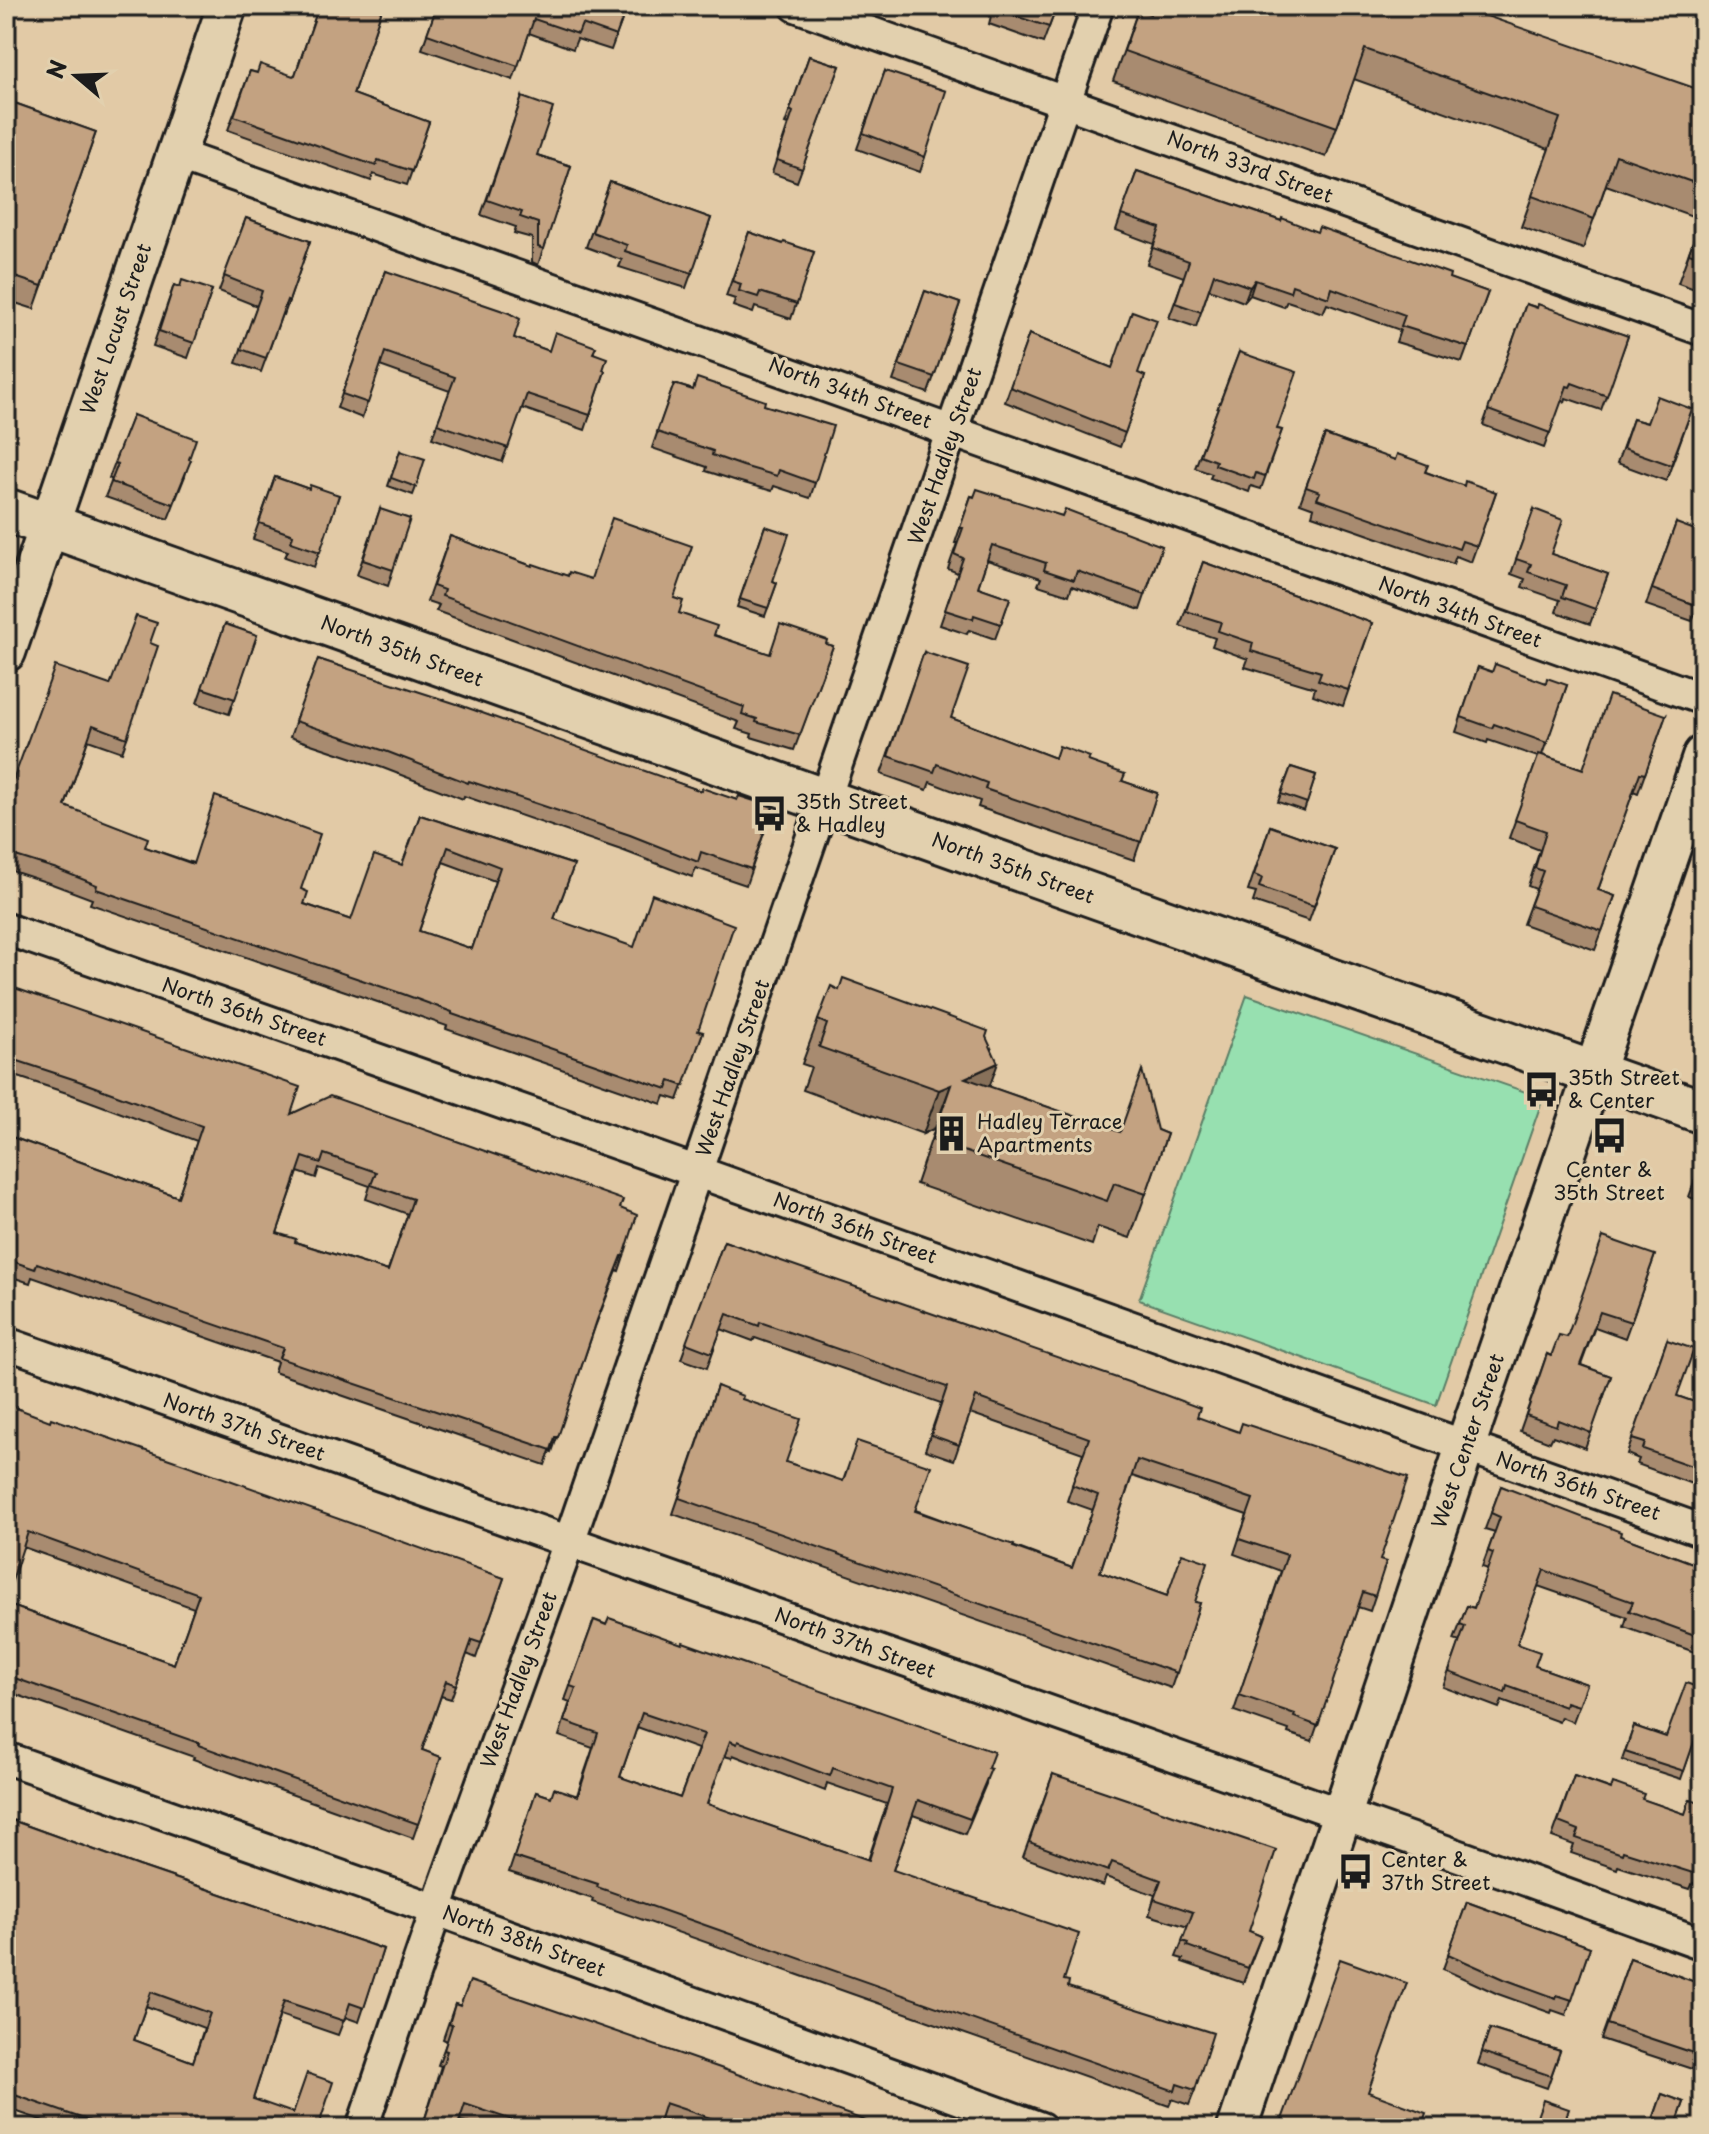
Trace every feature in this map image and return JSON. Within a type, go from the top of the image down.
[{"type":"main road","name":"North 35th Street","points":[[6,510],[1703,1112]]},
{"type":"street","name":"West Locust Street","points":[[6,652],[227,6]]},
{"type":"street","name":"North 33rd Street","points":[[796,6],[1703,330]]},
{"type":"street","name":"West Hadley Street","points":[[362,2128],[698,1172],[1098,6]]},
{"type":"street","name":"North 34th Street","points":[[177,155],[1703,699]]},
{"type":"street","name":"West Center Street","points":[[1237,2128],[1465,1447],[1703,755]]},
{"type":"street","name":"North 36th Street","points":[[6,929],[1703,1531]]},
{"type":"street","name":"North 37th Street","points":[[6,1343],[1703,1944]]},
{"type":"street","name":"North 38th Street","points":[[6,1758],[1041,2128]]},
{"type":"green space","points":[[1247,995],[1543,1098],[1436,1405],[1139,1300]]},
{"type":"building","points":[[319,6],[383,6],[353,94],[429,122],[412,171],[378,160],[376,166],[234,116],[250,71],[257,73],[260,64],[295,75]]},
{"type":"building","points":[[437,6],[627,6],[616,36],[582,24],[578,34],[534,19],[518,66],[427,34]]},
{"type":"building","points":[[995,6],[1057,6],[1049,27],[994,9]]},
{"type":"building","points":[[1152,6],[1458,6],[1703,91],[1703,186],[1616,155],[1594,219],[1532,196],[1560,118],[1365,49],[1337,127],[1124,51],[1138,10],[1150,14]]},
{"type":"building","points":[[809,56],[840,66],[802,169],[777,160]]},
{"type":"building","points":[[885,71],[946,91],[925,157],[863,133]]},
{"type":"building","points":[[522,97],[553,108],[537,155],[571,166],[544,249],[538,247],[538,223],[520,217],[522,212],[487,200]]},
{"type":"building","points":[[6,100],[96,132],[42,286],[6,274]]},
{"type":"building","points":[[1137,171],[1281,221],[1282,218],[1317,232],[1319,227],[1450,274],[1449,278],[1488,292],[1468,347],[1401,326],[1405,315],[1332,288],[1329,298],[1292,285],[1290,292],[1255,280],[1250,287],[1214,274],[1201,312],[1175,303],[1189,261],[1153,248],[1160,228],[1121,215]]},
{"type":"building","points":[[610,182],[711,218],[692,273],[625,251],[627,245],[592,232]]},
{"type":"building","points":[[1703,214],[1703,258],[1689,253]]},
{"type":"building","points":[[246,218],[310,241],[266,358],[241,349],[262,291],[224,276]]},
{"type":"building","points":[[749,232],[814,252],[797,304],[760,292],[758,297],[739,291],[741,284],[732,281]]},
{"type":"building","points":[[386,271],[509,313],[520,319],[514,338],[549,351],[555,332],[596,347],[593,353],[607,358],[590,415],[527,394],[508,448],[437,424],[455,377],[385,352],[368,403],[342,394]]},
{"type":"building","points":[[182,280],[212,290],[194,343],[159,331],[174,285],[180,287]]},
{"type":"building","points":[[925,291],[960,303],[934,377],[899,365]]},
{"type":"building","points":[[1526,304],[1537,308],[1538,304],[1628,336],[1607,396],[1572,383],[1570,387],[1567,386],[1550,433],[1488,410]]},
{"type":"building","points":[[1132,311],[1157,320],[1138,373],[1145,376],[1125,433],[1010,387],[1029,334],[1112,368]]},
{"type":"building","points":[[1239,352],[1297,372],[1277,429],[1282,430],[1265,476],[1256,473],[1254,479],[1215,465],[1216,461],[1200,455]]},
{"type":"building","points":[[697,378],[765,401],[764,405],[833,426],[815,483],[779,470],[777,476],[743,466],[712,455],[713,451],[657,432],[674,384],[693,390]]},
{"type":"building","points":[[1657,396],[1692,409],[1671,465],[1623,448],[1633,419],[1647,423]]},
{"type":"building","points":[[133,415],[196,439],[173,504],[111,482],[118,464],[114,463]]},
{"type":"building","points":[[1325,435],[1395,460],[1397,454],[1409,458],[1428,465],[1425,472],[1464,486],[1465,481],[1496,492],[1477,546],[1462,541],[1459,549],[1317,499],[1320,492],[1306,487]]},
{"type":"building","points":[[400,451],[425,459],[416,487],[391,478]]},
{"type":"building","points":[[275,477],[339,495],[320,552],[291,542],[293,535],[259,523]]},
{"type":"building","points":[[977,489],[1062,516],[1065,509],[1162,546],[1145,595],[1077,571],[1074,580],[1044,570],[1046,563],[992,545],[978,587],[1010,598],[1001,624],[945,610],[963,558],[954,554],[963,528],[960,528],[971,496],[974,497]]},
{"type":"building","points":[[380,509],[410,519],[393,570],[363,560]]},
{"type":"building","points":[[1534,509],[1563,520],[1551,554],[1608,574],[1595,609],[1562,597],[1566,585],[1528,572],[1531,564],[1516,559]]},
{"type":"building","points":[[612,518],[692,546],[674,598],[683,601],[679,613],[717,626],[714,635],[770,654],[780,624],[827,640],[826,644],[833,646],[800,735],[756,722],[757,719],[742,714],[744,707],[442,596],[444,590],[433,586],[450,536],[532,566],[591,579]]},
{"type":"building","points":[[1676,523],[1703,533],[1703,592],[1698,606],[1652,589]]},
{"type":"building","points":[[765,526],[789,534],[773,581],[777,583],[768,608],[740,599]]},
{"type":"building","points":[[1203,562],[1372,623],[1348,690],[1318,680],[1321,672],[1251,651],[1253,643],[1218,631],[1221,622],[1186,611]]},
{"type":"building","points":[[136,616],[157,623],[150,643],[158,646],[127,738],[93,725],[65,806],[148,838],[145,847],[193,864],[215,796],[320,834],[301,889],[308,892],[304,904],[351,920],[374,855],[402,865],[420,815],[574,865],[554,919],[634,947],[652,894],[734,925],[698,1031],[703,1032],[684,1086],[670,1081],[667,1089],[96,889],[97,885],[57,869],[6,853],[6,789],[10,789],[55,666],[110,685]],"holes":[[[448,847],[500,867],[472,949],[419,931]]]},
{"type":"building","points":[[225,624],[257,635],[235,699],[202,688]]},
{"type":"building","points":[[924,652],[969,667],[951,718],[1055,758],[1059,746],[1090,757],[1088,761],[1125,774],[1122,781],[1157,793],[1141,842],[985,789],[987,783],[937,764],[934,772],[888,756]]},
{"type":"building","points":[[318,659],[457,704],[701,791],[702,788],[737,800],[739,796],[773,807],[751,869],[701,852],[698,862],[630,835],[468,783],[295,721]]},
{"type":"building","points":[[1495,664],[1546,683],[1547,678],[1567,685],[1547,743],[1494,724],[1492,728],[1461,717],[1478,667],[1492,672]]},
{"type":"building","points":[[1609,695],[1666,715],[1645,774],[1640,773],[1598,890],[1615,896],[1602,931],[1530,906],[1543,871],[1535,868],[1546,831],[1515,820],[1539,754],[1583,769]]},
{"type":"building","points":[[1291,767],[1316,775],[1307,803],[1281,794]]},
{"type":"building","points":[[1270,826],[1335,849],[1314,906],[1259,887],[1262,878],[1254,875]]},
{"type":"building","points":[[843,978],[988,1031],[986,1037],[998,1063],[965,1078],[1120,1132],[1142,1070],[1157,1130],[1167,1134],[1146,1194],[1114,1183],[1107,1201],[932,1140],[951,1085],[939,1090],[819,1047],[827,1024],[818,1020],[831,986],[839,990]]},
{"type":"building","points":[[6,985],[300,1087],[291,1114],[330,1096],[623,1200],[620,1208],[637,1215],[551,1450],[279,1358],[283,1348],[37,1263],[35,1269],[6,1259],[6,1135],[178,1197],[202,1126],[6,1057]],"holes":[[[324,1154],[376,1172],[371,1185],[413,1199],[388,1271],[295,1242],[296,1239],[277,1233],[303,1157],[321,1163]]]},
{"type":"building","points":[[1703,1158],[1703,1186],[1694,1182]]},
{"type":"building","points":[[1603,1237],[1655,1255],[1631,1322],[1600,1312],[1580,1365],[1611,1376],[1591,1433],[1558,1420],[1556,1426],[1526,1415],[1547,1354],[1551,1356],[1559,1335],[1567,1337]]},
{"type":"building","points":[[724,1241],[1157,1392],[1200,1408],[1197,1417],[1239,1432],[1242,1423],[1408,1478],[1380,1560],[1386,1562],[1375,1596],[1363,1592],[1318,1726],[1294,1717],[1295,1714],[1239,1695],[1287,1555],[1239,1539],[1253,1499],[1137,1460],[1100,1572],[1167,1596],[1182,1553],[1208,1562],[1195,1602],[1200,1603],[1177,1673],[679,1498],[717,1386],[743,1396],[742,1399],[801,1419],[786,1462],[843,1481],[857,1441],[931,1466],[915,1511],[1072,1568],[1098,1495],[1072,1485],[1089,1438],[976,1397],[959,1445],[931,1435],[947,1387],[760,1322],[759,1326],[727,1314],[712,1353],[686,1343]]},
{"type":"building","points":[[1667,1340],[1694,1349],[1677,1396],[1703,1405],[1703,1470],[1643,1449],[1645,1443],[1632,1439]]},
{"type":"building","points":[[6,1404],[504,1578],[481,1643],[472,1640],[456,1685],[446,1681],[422,1750],[441,1757],[418,1824],[6,1675],[6,1604],[174,1664],[199,1594],[28,1532],[6,1599]]},
{"type":"building","points":[[1501,1486],[1703,1567],[1703,1638],[1629,1611],[1633,1602],[1544,1570],[1517,1644],[1540,1652],[1535,1666],[1587,1684],[1579,1706],[1566,1702],[1565,1707],[1507,1686],[1505,1693],[1449,1672],[1465,1626],[1460,1624],[1467,1606],[1474,1608],[1493,1553],[1488,1551],[1500,1517],[1491,1513]]},
{"type":"building","points":[[609,1618],[683,1642],[994,1752],[988,1768],[991,1769],[970,1819],[918,1800],[893,1870],[1079,1934],[1064,1980],[1069,1981],[1068,1987],[1213,2033],[1195,2090],[1177,2084],[1175,2091],[597,1887],[598,1884],[514,1857],[536,1792],[551,1797],[554,1788],[578,1796],[598,1733],[564,1721],[576,1688],[570,1686],[594,1620],[606,1625]],"holes":[[[642,1713],[704,1734],[680,1798],[620,1777]],[[730,1741],[737,1744],[738,1741],[830,1776],[833,1768],[892,1789],[869,1860],[707,1804]]]},
{"type":"building","points":[[1686,1683],[1703,1689],[1703,1716],[1684,1771],[1625,1752],[1634,1726],[1666,1737]]},
{"type":"building","points":[[1053,1774],[1276,1850],[1249,1931],[1261,1936],[1248,1968],[1187,1946],[1188,1943],[1182,1941],[1193,1912],[1154,1899],[1161,1880],[1112,1862],[1108,1871],[1029,1842]]},
{"type":"building","points":[[1574,1776],[1611,1789],[1613,1783],[1644,1794],[1642,1799],[1685,1814],[1690,1799],[1703,1803],[1703,1869],[1698,1868],[1696,1874],[1576,1838],[1579,1830],[1558,1822]]},
{"type":"building","points":[[6,1818],[383,1949],[364,2008],[350,2003],[344,2021],[284,2001],[253,2099],[293,2113],[307,2073],[333,2082],[318,2128],[110,2128],[6,2092]],"holes":[[[151,1992],[210,2013],[193,2062],[134,2040]]]},
{"type":"building","points":[[1467,1902],[1590,1947],[1572,2000],[1557,1995],[1556,1998],[1504,1979],[1448,1954]]},
{"type":"building","points":[[1630,1958],[1703,1985],[1703,2056],[1607,2024]]},
{"type":"building","points":[[1340,1959],[1407,1983],[1368,2092],[1426,2113],[1421,2128],[1279,2128]]},
{"type":"building","points":[[470,1981],[726,2070],[879,2128],[724,2128],[725,2123],[665,2103],[657,2128],[536,2128],[465,2104],[457,2128],[422,2128],[447,2051],[444,2050],[455,2004],[460,2006]]},
{"type":"building","points":[[1490,2029],[1560,2051],[1551,2076],[1482,2052]]},
{"type":"building","points":[[1662,2094],[1684,2102],[1676,2125],[1654,2117]]},
{"type":"building","points":[[1543,2100],[1569,2109],[1562,2128],[1533,2128]]},
{"type":"place","name":"35th Street & Hadley","points":[[770,814]]},
{"type":"place","name":"35th Street & Center","points":[[1542,1090]]},
{"type":"place","name":"Hadley Terrace Apartments","points":[[951,1133]]},
{"type":"place","name":"Center & 35th Street","points":[[1609,1135]]},
{"type":"place","name":"Center & 37th Street","points":[[1355,1871]]}]
